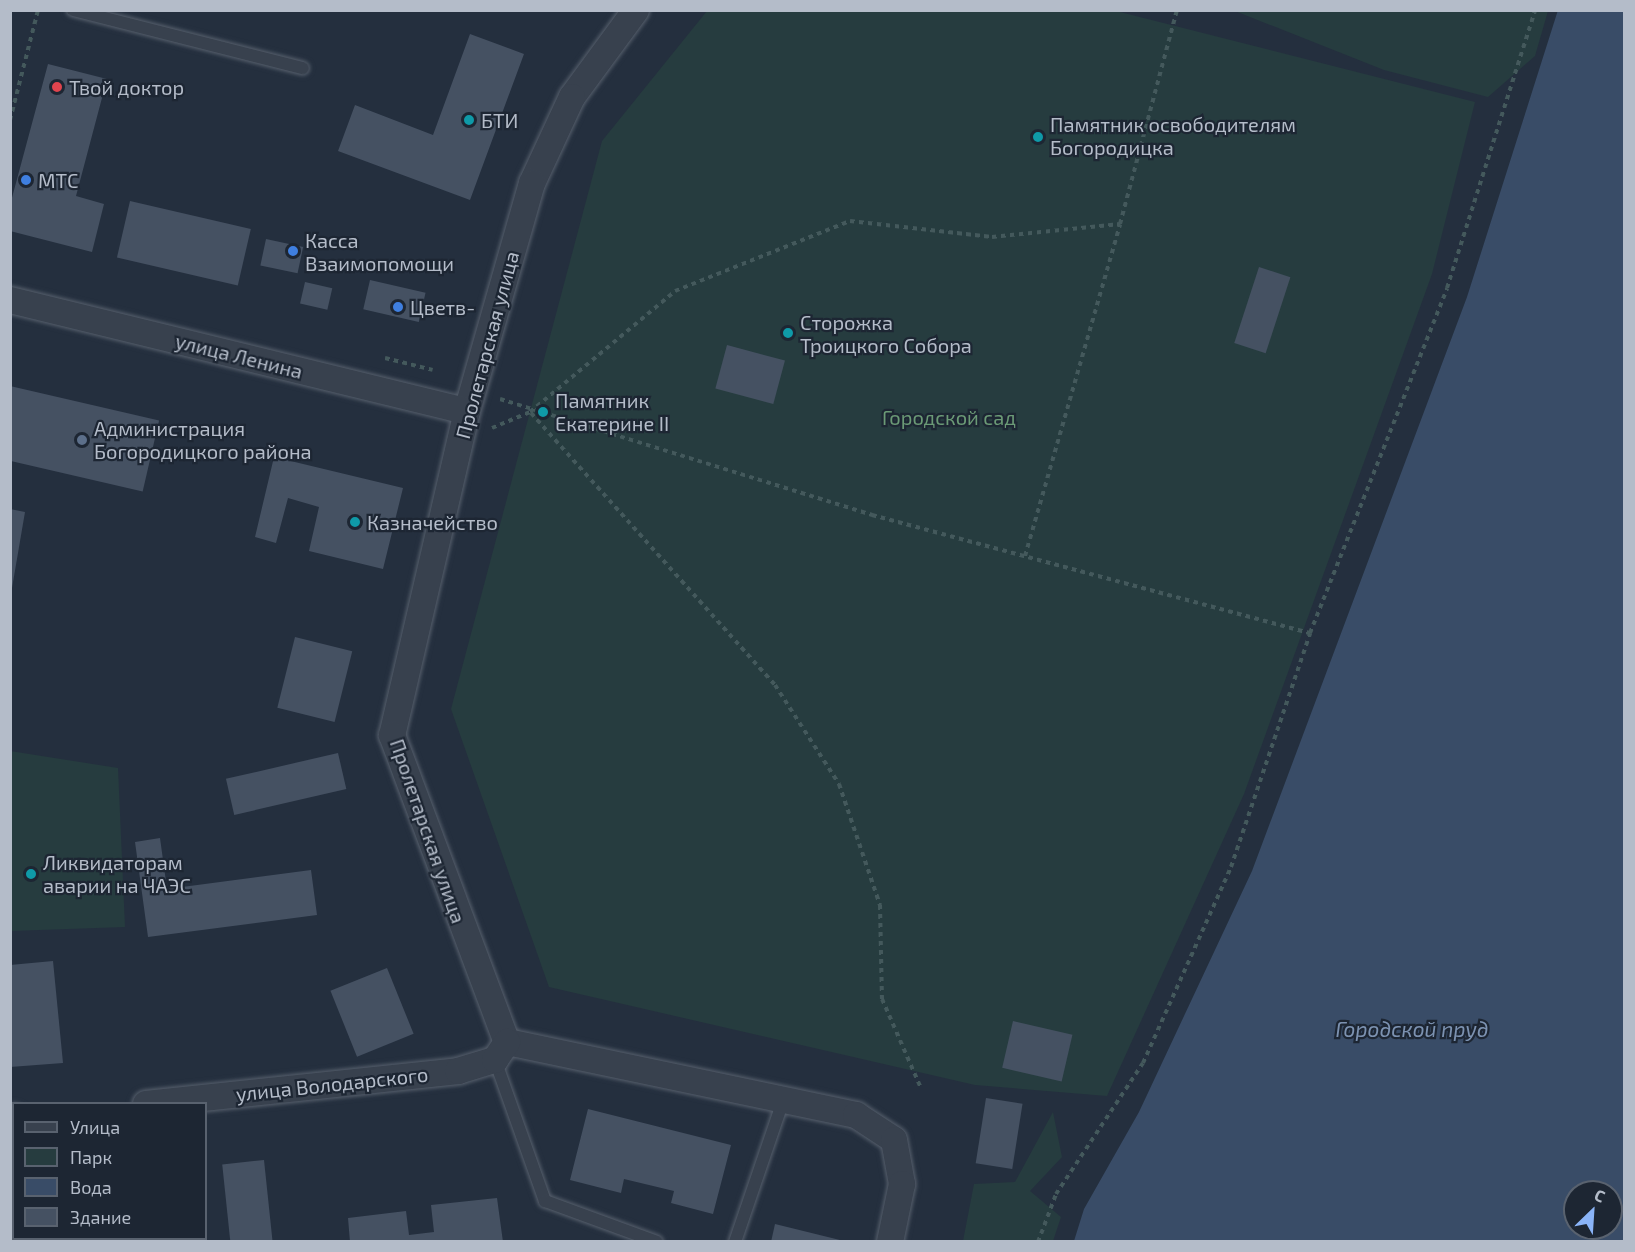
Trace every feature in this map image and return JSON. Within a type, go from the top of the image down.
[{"type":"street","name":"Пролетарская улица","points":[[501,1051],[392,735],[467,411],[532,183],[572,97],[636,10]]},
{"type":"street","name":"улица Ленина","points":[[10,300],[467,411]]},
{"type":"street","name":"улица Володарского","points":[[165,1102],[458,1071],[501,1051]]},
{"type":"street","points":[[501,1051],[782,1104],[855,1115],[894,1140],[902,1184],[890,1242]]},
{"type":"lane","points":[[73,10],[303,68]]},
{"type":"lane","points":[[501,1051],[546,1201],[657,1242]]},
{"type":"lane","points":[[735,1242],[782,1104]]},
{"type":"path","points":[[10,120],[38,10]]},
{"type":"path","points":[[1025,556],[1120,224],[1177,10]]},
{"type":"path","points":[[1038,1242],[1056,1194],[1143,1063],[1232,867],[1310,633],[1447,288],[1535,10]]},
{"type":"path","points":[[530,412],[675,291],[850,221],[992,237],[1120,224]]},
{"type":"path","points":[[530,412],[1025,556],[1310,633]]},
{"type":"path","points":[[530,412],[775,686],[839,784],[880,905],[882,999],[921,1086]]},
{"type":"green space","name":"Городской сад","points":[[707,11],[1116,11],[1475,102],[1432,274],[1244,794],[1107,1096],[975,1085],[549,987],[451,709],[602,141]]},
{"type":"green space","points":[[1235,11],[1548,11],[1535,56],[1488,97],[1384,70]]},
{"type":"green space","points":[[10,751],[118,768],[125,927],[11,931]]},
{"type":"green space","points":[[1053,1112],[1062,1157],[1030,1191],[1061,1217],[1053,1241],[963,1241],[974,1184],[1015,1182]]},
{"type":"water","name":"Городской пруд","points":[[1558,10],[1624,11],[1624,1241],[1074,1241],[1084,1209],[1139,1112],[1252,871],[1467,297]]},
{"type":"building","name":"БТИ","points":[[470,34],[524,54],[470,200],[338,151],[355,105],[433,135]]},
{"type":"building","points":[[48,64],[107,79],[76,196],[104,204],[92,252],[10,231],[10,205]]},
{"type":"building","points":[[130,201],[251,229],[238,285],[117,258]]},
{"type":"building","points":[[266,239],[303,247],[298,273],[260,265]]},
{"type":"building","points":[[1259,267],[1290,277],[1266,353],[1234,343]]},
{"type":"building","points":[[370,280],[426,293],[419,322],[363,309]]},
{"type":"building","points":[[305,282],[332,288],[327,310],[300,303]]},
{"type":"building","points":[[727,345],[785,361],[773,404],[715,388]]},
{"type":"building","name":"Администрация Богородицкого района","points":[[10,386],[159,420],[143,492],[10,461]]},
{"type":"building","name":"Казначейство","points":[[274,457],[403,488],[383,569],[309,551],[319,507],[288,498],[276,543],[255,537]]},
{"type":"building","points":[[10,509],[25,512],[12,588],[10,588]]},
{"type":"building","points":[[295,637],[352,651],[335,722],[277,708]]},
{"type":"building","points":[[338,753],[346,789],[234,815],[226,779]]},
{"type":"building","points":[[160,838],[167,889],[311,870],[317,915],[148,937],[135,842]]},
{"type":"building","points":[[53,961],[63,1063],[10,1067],[10,965]]},
{"type":"building","points":[[387,968],[414,1034],[357,1057],[330,991]]},
{"type":"building","points":[[1013,1021],[1072,1035],[1062,1081],[1002,1068]]},
{"type":"building","points":[[986,1098],[1023,1104],[1012,1169],[976,1163]]},
{"type":"building","points":[[588,1109],[731,1145],[713,1214],[671,1203],[674,1191],[624,1179],[621,1193],[570,1180]]},
{"type":"building","points":[[264,1160],[273,1242],[230,1242],[222,1164]]},
{"type":"building","points":[[497,1198],[503,1242],[350,1242],[348,1218],[406,1211],[409,1235],[434,1232],[431,1205]]},
{"type":"building","points":[[775,1224],[844,1241],[844,1242],[771,1242]]},
{"type":"building","points":[[104,1240],[141,1240],[141,1242],[104,1242]]},
{"type":"place","name":"Твой доктор","points":[[57,87]]},
{"type":"place","name":"БТИ","points":[[469,120]]},
{"type":"place","name":"Памятник освободителям Богородицка","points":[[1038,137]]},
{"type":"place","name":"МТС","points":[[26,180]]},
{"type":"place","name":"Касса Взаимопомощи","points":[[293,251]]},
{"type":"place","name":"Цветв-","points":[[398,307]]},
{"type":"place","name":"Сторожка Троицкого Собора","points":[[788,333]]},
{"type":"place","name":"Памятник Екатерине II","points":[[543,412]]},
{"type":"place","name":"Администрация Богородицкого района","points":[[82,440]]},
{"type":"place","name":"Казначейство","points":[[355,522]]},
{"type":"place","name":"Ликвидаторам аварии на ЧАЭС","points":[[31,874]]}]
